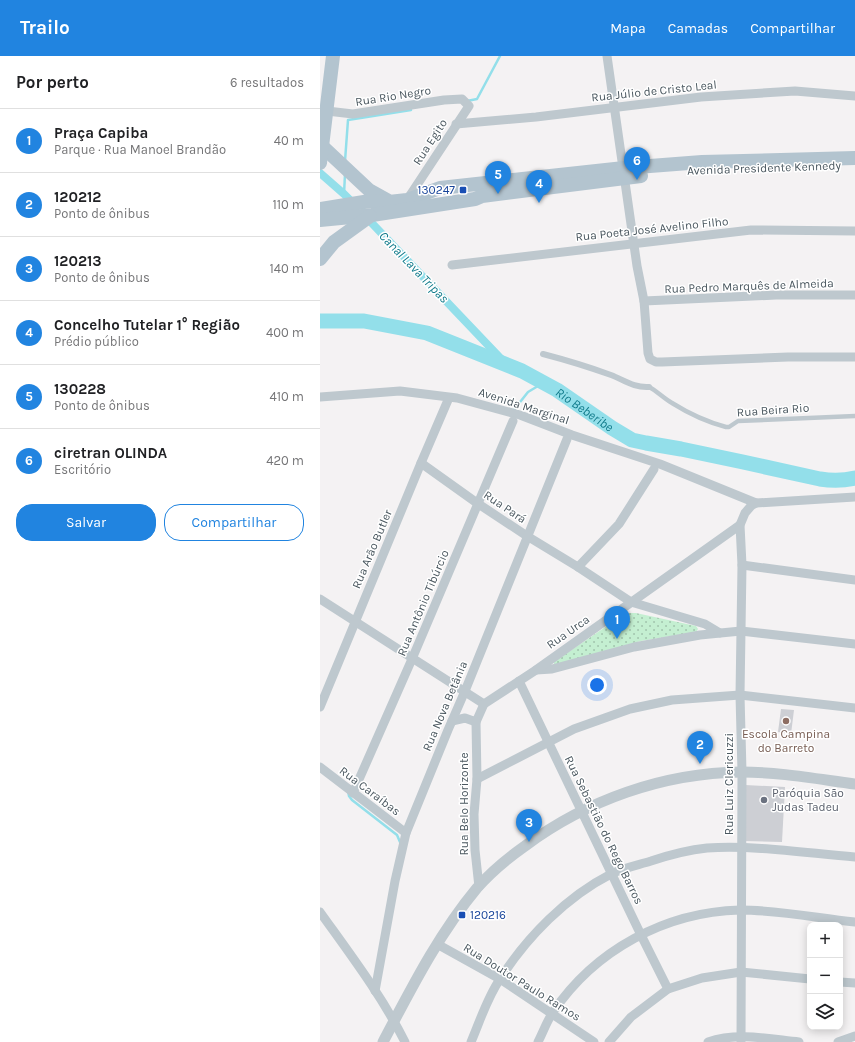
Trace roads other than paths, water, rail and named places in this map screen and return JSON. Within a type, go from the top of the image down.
[{"type":"main road","points":[[333,56],[327,111],[322,127],[321,154],[373,193],[389,202]]},
{"type":"main road","name":"Avenida Presidente Kennedy","points":[[479,190],[702,162],[855,158]]},
{"type":"main road","name":"Avenida Presidente Kennedy","points":[[320,209],[342,206],[375,210],[470,193],[556,175],[624,173],[745,166],[855,166]]},
{"type":"main road","name":"Avenida Presidente Kennedy","points":[[320,220],[354,220],[389,202],[409,204]]},
{"type":"main road","points":[[320,258],[354,220]]},
{"type":"street","points":[[607,56],[635,243],[637,266],[644,301],[648,353],[650,359],[656,362],[662,362],[788,357],[855,357]]},
{"type":"street","name":"Rua Júlio de Cristo Leal","points":[[456,124],[614,108],[678,99],[775,92],[803,92],[855,96]]},
{"type":"street","name":"Rua Rio Negro","points":[[327,111],[353,114],[444,100],[466,103]]},
{"type":"street","name":"Rua Egito","points":[[409,204],[456,124],[466,103]]},
{"type":"street","name":"Rua Poeta José Avelino Filho","points":[[452,265],[751,230],[855,230]]},
{"type":"street","name":"Rua Pedro Marquês de Almeida","points":[[644,301],[769,295],[855,295]]},
{"type":"street","name":"Rua Beira Rio","points":[[543,354],[613,376],[630,384],[643,387],[649,386]]},
{"type":"street","name":"Avenida Marginal","points":[[320,397],[400,392],[457,398],[516,414],[572,435],[660,464],[756,503]]},
{"type":"street","name":"Rua Arão Butler","points":[[320,707],[448,400]]},
{"type":"street","name":"Rua Antônio Tibúrcio","points":[[353,793],[475,501],[513,421]]},
{"type":"street","name":"Rua Nova Betânia","points":[[375,991],[395,881],[406,833],[452,721],[466,691],[527,536],[567,440]]},
{"type":"street","name":"Rua Pará","points":[[421,463],[527,536],[632,602],[705,624],[720,633]]},
{"type":"street","points":[[578,567],[618,524],[654,469]]},
{"type":"street","points":[[740,526],[745,513],[756,503],[855,497]]},
{"type":"street","name":"Rua Luiz Clericuzzi","points":[[740,526],[742,565],[740,695],[742,772],[740,910],[741,1039]]},
{"type":"street","name":"Rua Urca","points":[[484,704],[536,670],[740,526]]},
{"type":"street","points":[[742,565],[855,580]]},
{"type":"street","points":[[320,599],[409,657],[466,691],[484,704],[476,722],[465,718],[452,721]]},
{"type":"street","points":[[536,670],[552,669],[634,647],[700,635],[741,631],[855,644]]},
{"type":"street","name":"Rua Sebastião do Rego Barros","points":[[519,681],[668,989]]},
{"type":"street","points":[[477,779],[548,741],[574,729],[630,709],[672,700],[740,695],[855,708]]},
{"type":"street","name":"Rua Belo Horizonte","points":[[476,722],[477,779],[474,814],[475,850],[479,887]]},
{"type":"street","name":"Rua Caraíbas","points":[[320,767],[406,833]]},
{"type":"street","points":[[383,1042],[437,944],[456,915],[479,887],[510,857],[547,830],[581,811],[644,787],[675,779],[703,775],[742,772],[782,775],[855,784]]},
{"type":"street","points":[[471,1042],[492,992],[519,952],[558,911],[584,891],[612,874],[670,855],[706,848],[742,847],[855,857]]},
{"type":"street","points":[[538,1042],[552,1013],[574,985],[601,960],[625,943],[670,922],[704,913],[740,910],[762,911],[855,922]]},
{"type":"street","points":[[320,912],[394,1020],[405,1042]]},
{"type":"street","name":"Rua Doutor Paulo Ramos","points":[[437,944],[500,979],[594,1042]]},
{"type":"street","points":[[609,1042],[631,1017],[668,989],[702,978],[741,972],[807,979]]},
{"type":"street","points":[[843,982],[855,984]]},
{"type":"street","points":[[840,1041],[855,1036]]},
{"type":"street","points":[[708,1042],[728,1037],[799,1042]]},
{"type":"lane","name":"Rua Beira Rio","points":[[649,386],[658,391],[672,403],[710,422],[726,427],[738,421],[855,416]]},
{"type":"waterway","points":[[467,101],[477,99],[500,56]]},
{"type":"waterway","points":[[345,161],[348,120],[411,110]]},
{"type":"waterway","name":"Canal Lava Tripas","points":[[320,173],[355,205]]},
{"type":"waterway","points":[[344,194],[345,174]]},
{"type":"waterway","name":"Canal Lava Tripas","points":[[366,217],[506,364]]},
{"type":"waterway","name":"Rio Beberibe","points":[[320,321],[364,321],[427,333],[522,371],[557,390],[632,440],[820,479],[846,480],[855,478]]},
{"type":"waterway","points":[[513,411],[528,392],[543,383]]},
{"type":"waterway","points":[[348,791],[352,800],[397,835],[400,842]]},
{"type":"place","name":"ciretran OLINDA","points":[[637,180]]},
{"type":"place","name":"130247","points":[[463,190]]},
{"type":"place","name":"130228","points":[[498,194]]},
{"type":"place","name":"Concelho Tutelar 1° Região","points":[[539,203]]},
{"type":"place","name":"Praça Capiba","points":[[617,639]]},
{"type":"place","name":"Escola Campina do Barreto","points":[[786,721]]},
{"type":"place","name":"120212","points":[[700,764]]},
{"type":"place","name":"Paróquia São Judas Tadeu","points":[[764,800]]},
{"type":"place","name":"120213","points":[[529,842]]},
{"type":"place","name":"120216","points":[[462,915]]}]
